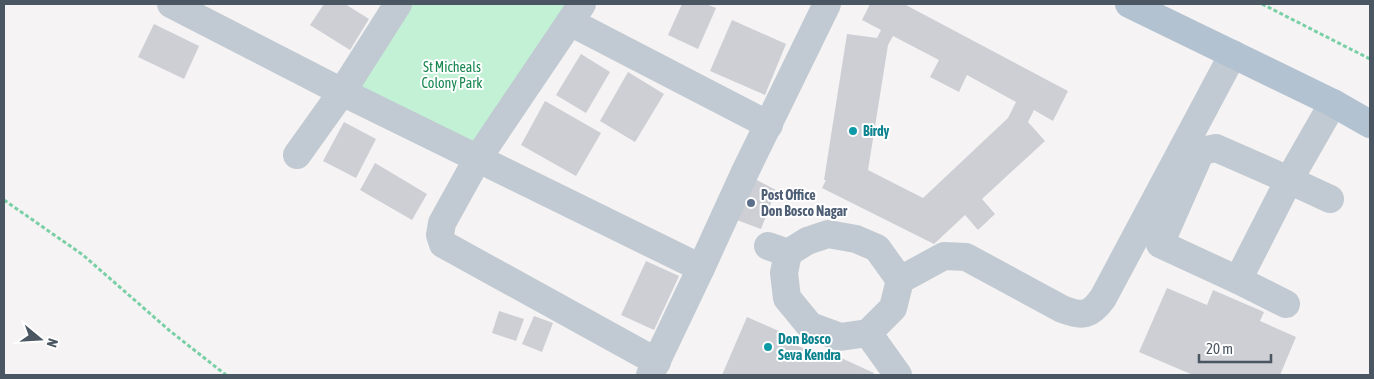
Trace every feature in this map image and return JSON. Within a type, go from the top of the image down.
[{"type":"main road","points":[[1129,4],[1333,103],[1370,124]]},
{"type":"street","points":[[171,4],[342,92],[701,268]]},
{"type":"street","points":[[297,155],[342,92],[398,4]]},
{"type":"street","points":[[769,125],[576,13],[478,158],[442,223],[440,235],[443,244],[653,368],[744,174],[769,125],[827,4]]},
{"type":"street","points":[[900,280],[877,248],[856,238],[828,234],[778,250],[784,273],[787,298],[810,326],[840,337],[868,333],[893,308],[900,280],[944,256],[966,257],[1062,309],[1075,314],[1085,314],[1095,309],[1103,298],[1233,54]]},
{"type":"street","points":[[1238,280],[1333,103]]},
{"type":"street","points":[[1286,304],[1160,244],[1201,151],[1216,148],[1295,171],[1330,199]]},
{"type":"street","points":[[868,333],[898,375]]},
{"type":"path","points":[[1262,4],[1370,59]]},
{"type":"path","points":[[4,200],[83,256],[170,331],[226,375]]},
{"type":"green space","name":"St Micheals Colony Park","points":[[402,4],[587,4],[477,167],[341,101]]},
{"type":"building","points":[[324,4],[345,4],[369,19],[350,50],[310,25]]},
{"type":"building","points":[[682,4],[706,4],[716,8],[698,49],[668,35]]},
{"type":"building","name":"Birdy","points":[[870,4],[904,4],[1068,91],[1053,121],[1034,110],[1028,122],[1045,141],[982,199],[995,214],[978,230],[965,215],[934,244],[822,188],[826,180],[824,180],[847,34],[877,38],[881,30],[862,20]],"holes":[[[893,36],[939,60],[930,77],[959,92],[967,75],[1016,102],[1008,118],[923,198],[868,170],[888,45]]]},
{"type":"building","points":[[732,20],[786,44],[765,95],[710,71]]},
{"type":"building","points":[[154,24],[199,46],[184,79],[138,57]]},
{"type":"building","points":[[581,54],[610,72],[586,113],[556,95]]},
{"type":"building","points":[[628,72],[664,94],[635,142],[600,121]]},
{"type":"building","points":[[545,101],[601,133],[576,176],[521,145]]},
{"type":"building","points":[[344,122],[376,139],[356,178],[323,161]]},
{"type":"building","points":[[375,163],[427,194],[412,220],[360,190]]},
{"type":"building","name":"Post Office Don Bosco Nagar","points":[[745,174],[776,190],[761,229],[726,216]]},
{"type":"building","points":[[646,261],[679,276],[654,330],[621,315]]},
{"type":"building","points":[[1167,288],[1207,305],[1213,290],[1264,312],[1260,321],[1296,337],[1280,375],[1193,375],[1139,352]]},
{"type":"building","points":[[499,311],[524,319],[516,341],[492,333]]},
{"type":"building","points":[[534,316],[553,323],[542,352],[522,344]]},
{"type":"building","name":"Don Bosco Seva Kendra","points":[[747,317],[781,332],[779,338],[836,362],[839,357],[874,373],[872,375],[722,375]]},
{"type":"place","name":"Birdy","points":[[853,131]]},
{"type":"place","name":"Post Office Don Bosco Nagar","points":[[751,203]]},
{"type":"place","name":"Don Bosco Seva Kendra","points":[[768,347]]}]
